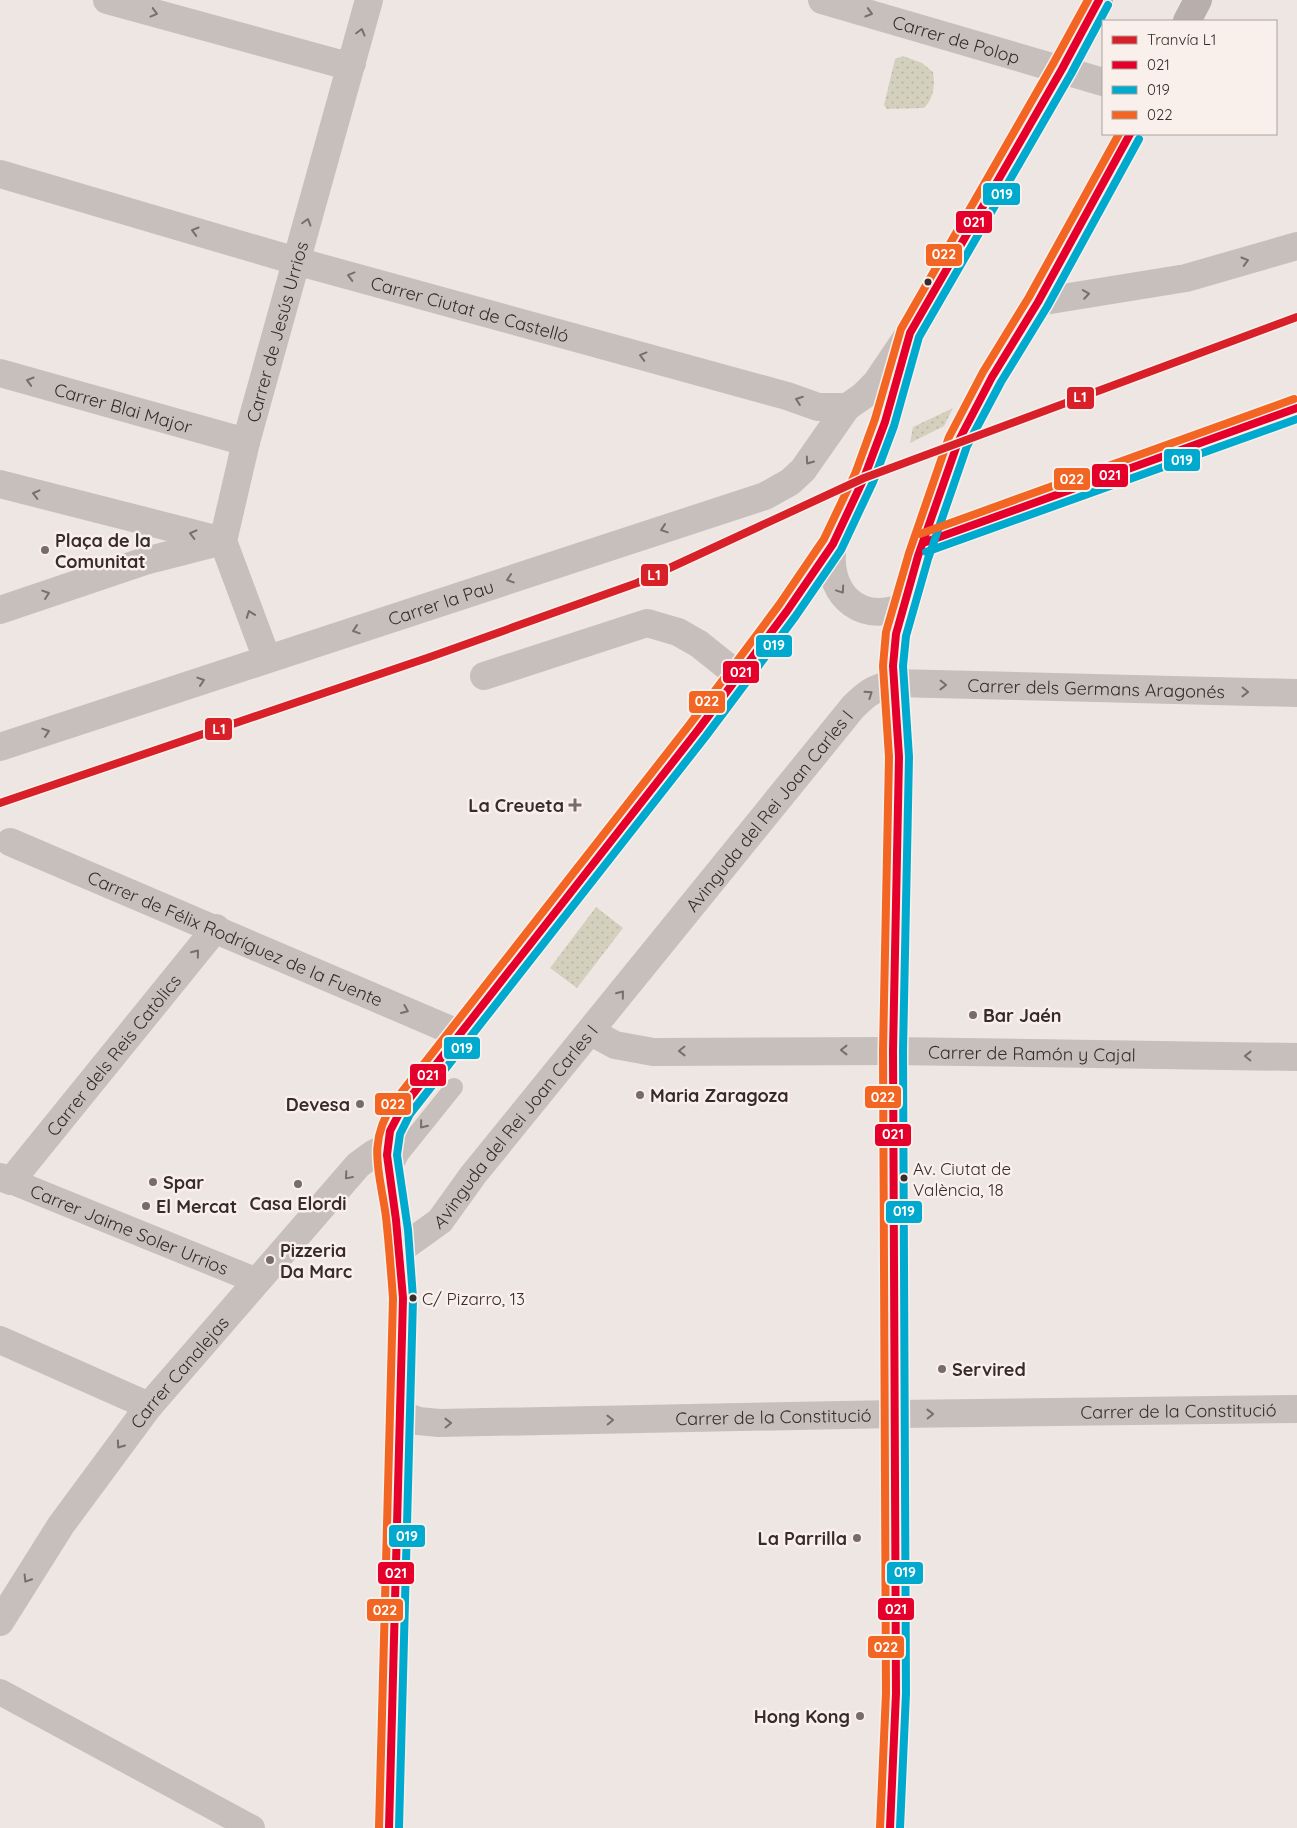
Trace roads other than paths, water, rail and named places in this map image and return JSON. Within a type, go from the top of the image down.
[{"type":"main road","points":[[389,1828],[403,1298],[400,1249],[389,1175],[387,1147],[392,1127],[402,1108],[739,676],[803,589],[833,544],[864,478],[885,422],[910,333],[1062,69],[1099,0]]},
{"type":"main road","points":[[1188,20],[1198,0]]},
{"type":"main road","points":[[890,1828],[896,1693],[893,1051],[899,756],[894,684],[894,649],[903,607],[958,442],[992,377],[1038,302],[1129,135]]},
{"type":"street","points":[[108,0],[337,63],[352,63]]},
{"type":"street","name":"Carrer de Jesús Urrios","points":[[223,541],[246,442],[369,0]]},
{"type":"street","name":"Carrer de Polop","points":[[822,0],[1102,82]]},
{"type":"street","name":"Carrer Ciutat de Castelló","points":[[0,174],[296,261],[787,396],[818,407],[847,407]]},
{"type":"street","points":[[1038,302],[1186,278],[1297,246]]},
{"type":"street","points":[[847,407],[863,396],[876,383],[910,333]]},
{"type":"street","name":"Carrer Blai Major","points":[[0,373],[246,442]]},
{"type":"street","name":"Carrer la Pau","points":[[0,747],[765,496],[790,482],[803,470],[847,407]]},
{"type":"street","points":[[923,543],[1297,408]]},
{"type":"street","points":[[0,484],[223,541]]},
{"type":"street","points":[[223,541],[267,660]]},
{"type":"street","points":[[0,610],[145,561],[223,541]]},
{"type":"street","points":[[833,544],[830,558],[832,572],[839,591],[850,602],[863,610],[871,612],[883,613],[903,607]]},
{"type":"street","points":[[484,676],[648,623],[678,632],[699,644],[739,676]]},
{"type":"street","name":"Carrer dels Germans Aragonés","points":[[894,684],[1297,693]]},
{"type":"street","name":"Avinguda del Rei Joan Carles I","points":[[400,1249],[440,1221],[473,1176],[853,707],[866,693],[879,687],[894,684]]},
{"type":"street","name":"Carrer de Félix Rodríguez de la Fuente","points":[[10,842],[216,928],[460,1034]]},
{"type":"street","name":"Carrer dels Reis Catòlics","points":[[6,1179],[216,928]]},
{"type":"street","name":"Carrer de Ramón y Cajal","points":[[591,1032],[615,1045],[653,1052],[893,1051],[1297,1057]]},
{"type":"street","name":"Carrer Canalejas","points":[[0,1622],[61,1525],[149,1406],[358,1165],[387,1147]]},
{"type":"street","name":"Carrer Jaime Soler Urrios","points":[[6,1179],[257,1281]]},
{"type":"street","points":[[0,1340],[149,1406]]},
{"type":"street","name":"Carrer de la Constitució","points":[[401,1414],[418,1421],[439,1423],[895,1414],[1297,1410]]},
{"type":"street","points":[[0,1692],[252,1828]]},
{"type":"lane","points":[[389,1175],[401,1153],[454,1087]]},
{"type":"tram line","name":"L1","points":[[0,803],[430,657],[637,583],[864,478],[1297,317]]},
{"type":"place","name":"Plaça de la Comunitat","points":[[45,550]]},
{"type":"place","name":"La Creueta","points":[[575,805]]},
{"type":"place","name":"Bar Jaén","points":[[973,1015]]},
{"type":"place","name":"Maria Zaragoza","points":[[640,1095]]},
{"type":"place","name":"Devesa","points":[[360,1104]]},
{"type":"place","name":"Av. Ciutat de València, 18","points":[[904,1178]]},
{"type":"place","name":"Spar","points":[[153,1182]]},
{"type":"place","name":"Casa Elordi","points":[[298,1184]]},
{"type":"place","name":"El Mercat","points":[[146,1206]]},
{"type":"place","name":"Pizzeria Da Marc","points":[[270,1260]]},
{"type":"place","name":"C/ Pizarro, 13","points":[[413,1298]]},
{"type":"place","name":"Servired","points":[[942,1369]]},
{"type":"place","name":"La Parrilla","points":[[857,1538]]},
{"type":"place","name":"Hong Kong","points":[[860,1716]]}]
